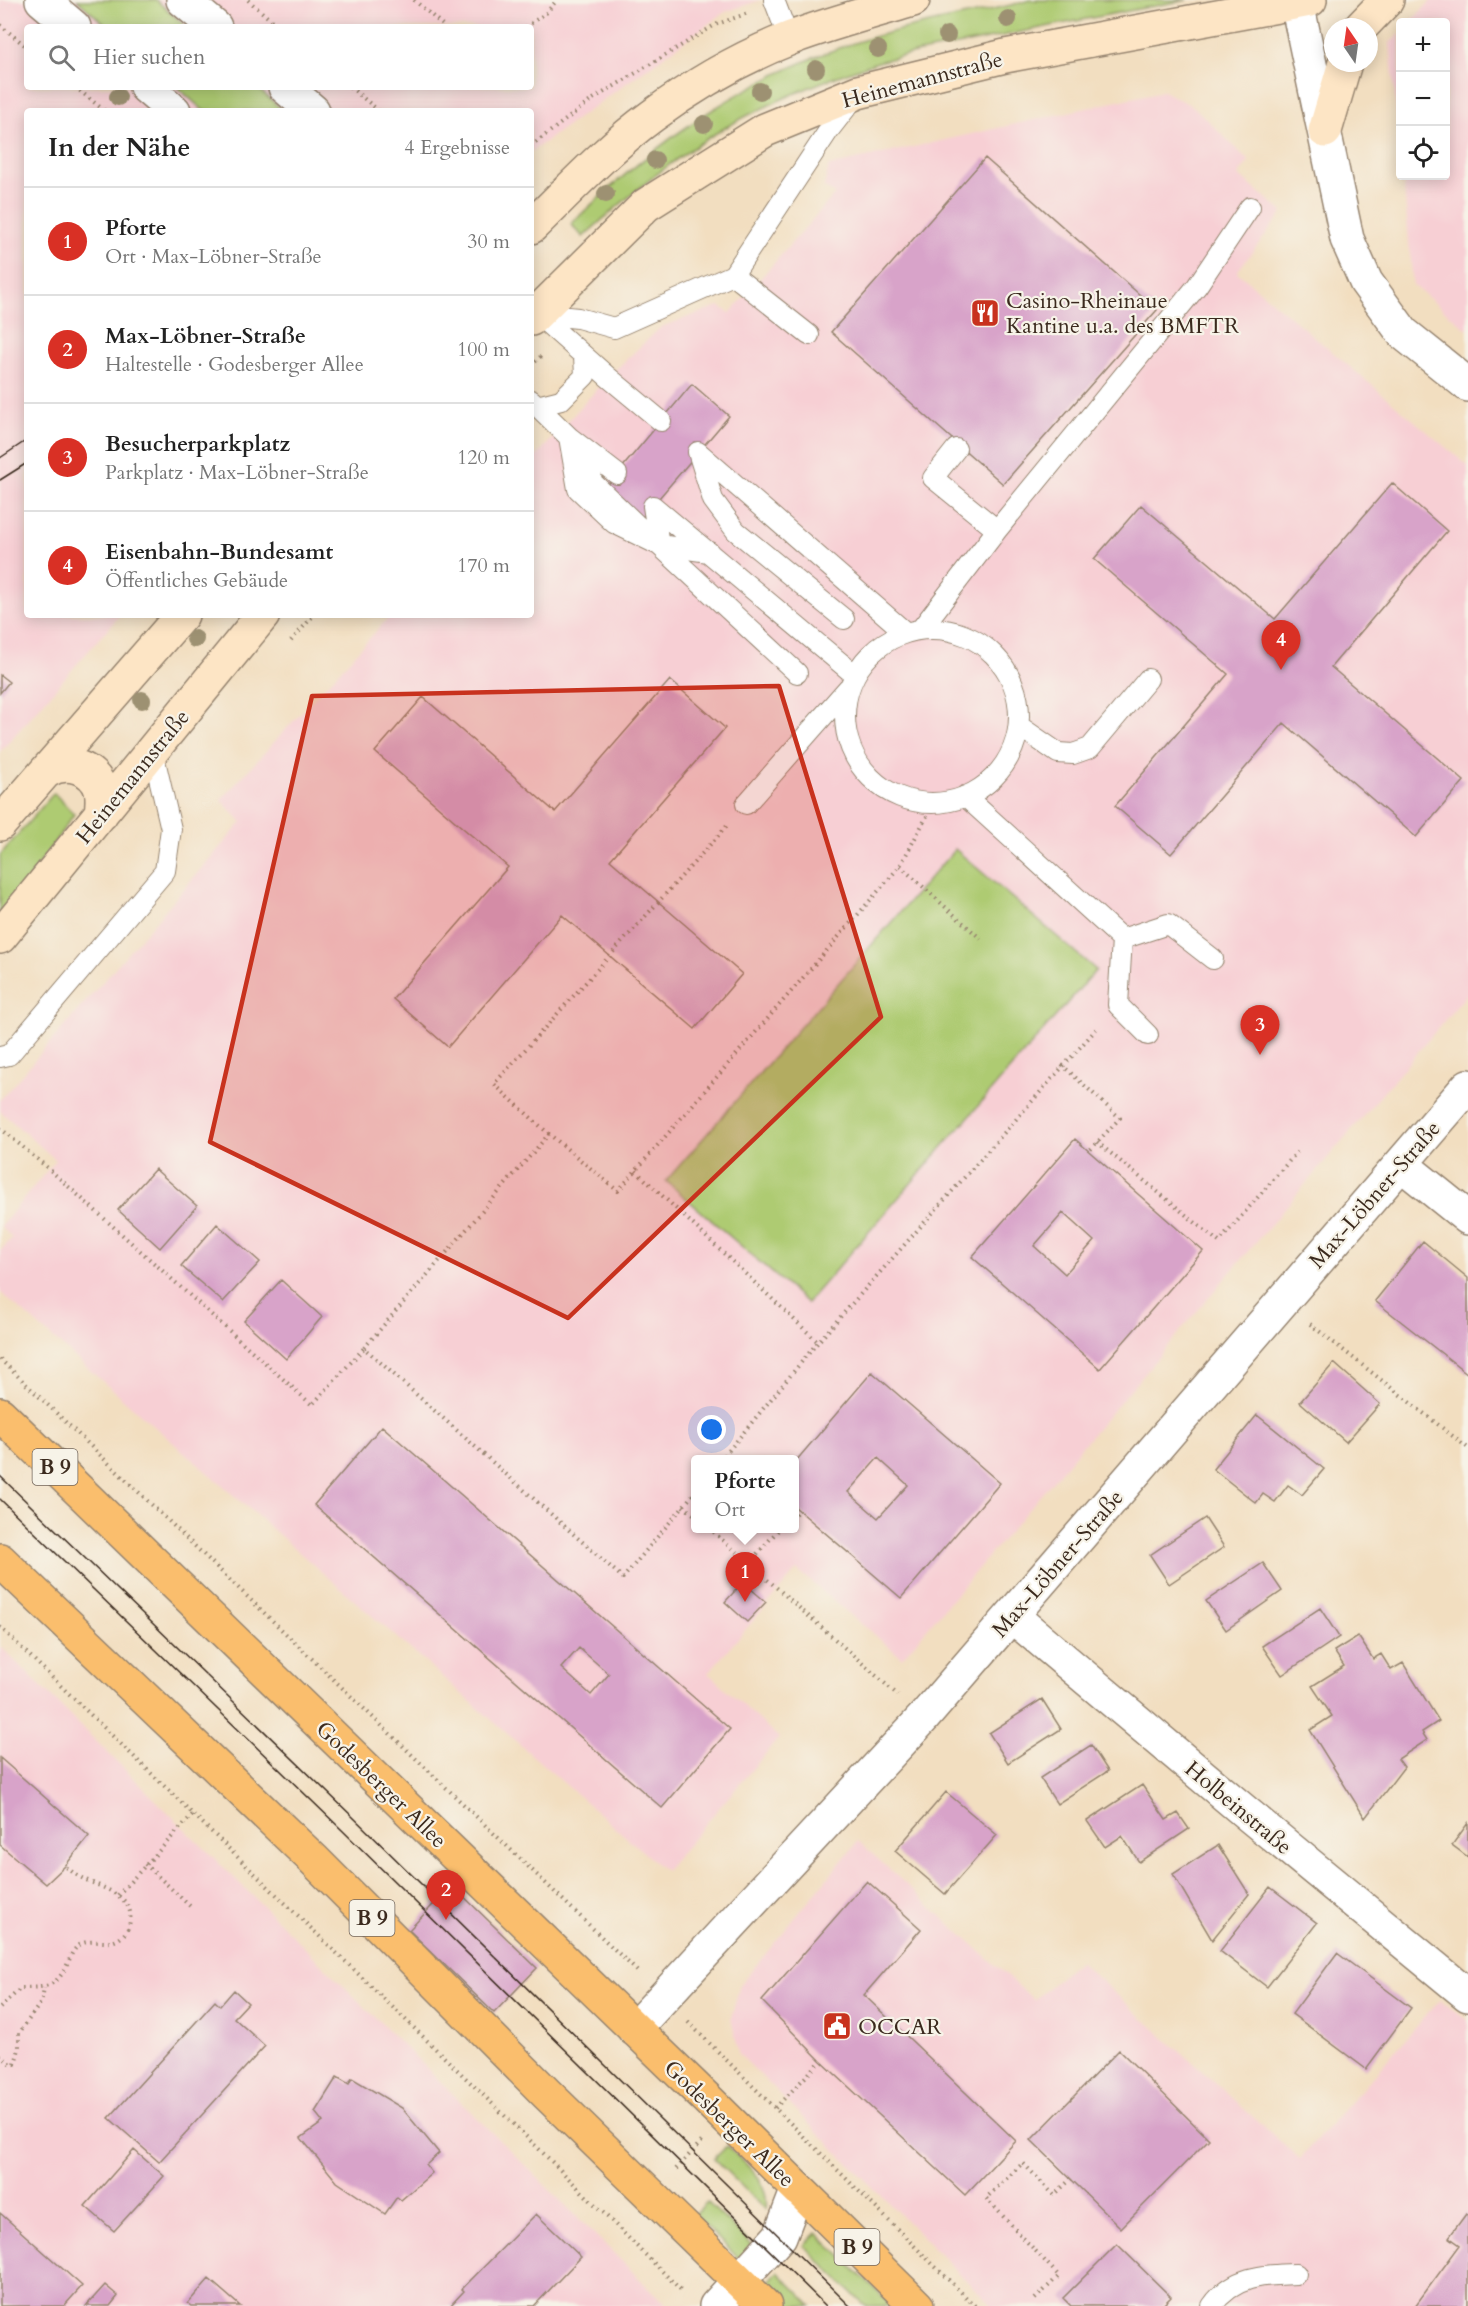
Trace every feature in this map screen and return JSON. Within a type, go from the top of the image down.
[{"type":"main road","points":[[534,224],[587,171],[651,116],[730,66],[789,39],[913,0]]},
{"type":"main road","points":[[1369,18],[1387,0]]},
{"type":"main road","name":"Heinemannstraße","points":[[534,313],[646,205],[765,130],[858,92],[1005,56],[1301,1]]},
{"type":"main road","points":[[1325,131],[1342,72]]},
{"type":"main road","points":[[0,824],[179,618]]},
{"type":"main road","name":"Heinemannstraße","points":[[0,937],[261,618]]},
{"type":"main road","points":[[47,771],[55,766],[73,765],[93,777],[100,787],[101,814]]},
{"type":"main road","name":"Godesberger Allee","points":[[0,1414],[917,2306]]},
{"type":"main road","name":"B 9","points":[[0,1560],[313,1859],[546,2093],[765,2306]]},
{"type":"street","points":[[42,0],[70,24]]},
{"type":"street","points":[[183,0],[211,24]]},
{"type":"street","points":[[1301,1],[1347,238],[1366,282],[1403,333],[1468,385]]},
{"type":"street","points":[[150,90],[170,108]]},
{"type":"street","points":[[288,90],[310,108]]},
{"type":"street","name":"Max-Löbner-Straße","points":[[634,2029],[924,1717],[1468,1086]]},
{"type":"street","points":[[1401,1164],[1468,1218]]},
{"type":"street","name":"Holbeinstraße","points":[[1012,1617],[1468,1995]]},
{"type":"street","points":[[703,2302],[740,2281],[780,2236],[798,2189]]},
{"type":"lane","points":[[774,1],[789,39]]},
{"type":"lane","points":[[534,314],[578,318],[614,328],[733,275],[858,92]]},
{"type":"lane","points":[[746,804],[852,680],[864,660],[878,647],[913,630],[998,530],[1197,286],[1250,207]]},
{"type":"lane","points":[[733,275],[809,335]]},
{"type":"lane","points":[[534,315],[661,421]]},
{"type":"lane","points":[[534,403],[561,400],[585,376],[584,356]]},
{"type":"lane","points":[[534,403],[569,437],[617,474]]},
{"type":"lane","points":[[569,437],[578,489],[614,523],[659,545],[711,552]]},
{"type":"lane","points":[[956,448],[933,478],[998,530]]},
{"type":"lane","points":[[844,619],[736,531],[714,500],[698,452],[913,630],[950,630],[976,640],[988,649],[1010,676],[1016,691],[1019,712],[1012,750],[1005,763],[988,781],[965,796],[934,803],[908,800],[889,792],[868,776],[849,744],[844,709],[852,680]]},
{"type":"lane","points":[[588,453],[592,482],[797,673]]},
{"type":"lane","points":[[659,545],[653,506],[711,552],[852,680]]},
{"type":"lane","points":[[1018,726],[1058,753],[1073,754],[1090,748],[1148,679]]},
{"type":"lane","points":[[0,1058],[9,1055],[165,871],[171,829],[153,752]]},
{"type":"lane","points":[[965,796],[1122,939]]},
{"type":"lane","points":[[1122,939],[1168,924],[1213,959]]},
{"type":"lane","points":[[1122,939],[1118,1005],[1148,1035]]},
{"type":"lane","points":[[1212,2306],[1221,2292],[1241,2281],[1263,2275],[1296,2274]]},
{"type":"path","points":[[248,0],[276,24]]},
{"type":"path","points":[[414,0],[442,24]]},
{"type":"path","points":[[530,24],[546,13],[557,0]]},
{"type":"path","points":[[534,144],[592,99],[716,25],[774,1]]},
{"type":"path","points":[[0,25],[24,45]]},
{"type":"path","points":[[79,90],[101,108]]},
{"type":"path","points":[[354,90],[374,108]]},
{"type":"path","points":[[746,804],[494,1084],[549,1134],[618,1191],[900,867],[934,803]]},
{"type":"path","points":[[900,867],[981,939]]},
{"type":"path","points":[[725,1455],[818,1342],[1062,1065],[1118,1005]]},
{"type":"path","points":[[1062,1065],[1120,1118],[1089,1151]]},
{"type":"path","points":[[0,1128],[49,1169],[312,1405],[549,1134]]},
{"type":"path","points":[[1097,1142],[1219,1242],[1297,1152]]},
{"type":"path","points":[[636,1171],[818,1342]]},
{"type":"path","points":[[1281,1301],[1468,1448]]},
{"type":"path","points":[[364,1348],[623,1578],[691,1497]]},
{"type":"path","points":[[0,1359],[664,1998],[975,2306]]},
{"type":"path","points":[[683,1506],[691,1512]]},
{"type":"path","points":[[715,1533],[924,1717]]},
{"type":"path","points":[[749,1563],[776,1533]]},
{"type":"path","points":[[0,1627],[538,2148],[703,2302]]},
{"type":"path","points":[[118,1895],[194,1813]]},
{"type":"path","points":[[145,1864],[193,1909]]},
{"type":"path","points":[[0,2008],[21,1988],[44,1988],[58,1978],[76,1947],[89,1941],[113,1942],[123,1936],[128,1928],[129,1908],[118,1895],[82,1878],[65,1866]]},
{"type":"path","points":[[0,2055],[9,2063],[15,2064],[19,2033],[42,2001],[44,1988]]},
{"type":"path","points":[[775,2108],[821,2061]]},
{"type":"path","points":[[1035,2299],[1059,2276],[986,2198],[1023,2163],[1054,2195],[1071,2179]]},
{"type":"highlighted area","points":[[779,686],[881,1017],[568,1318],[210,1142],[312,696]]},
{"type":"shaded area","points":[[0,0],[761,0],[725,12],[534,150],[534,108],[24,108],[24,618],[117,618],[0,752]]},
{"type":"shaded area","points":[[1432,0],[1468,0],[1468,330],[1413,285],[1403,180],[1450,180],[1450,18],[1414,18]]},
{"type":"shaded area","points":[[1396,37],[1396,107],[1390,43]]},
{"type":"shaded area","points":[[1163,91],[1194,107],[1249,161],[1238,175],[1283,212],[1237,272],[1468,466],[1468,993],[902,1658],[797,1570],[708,1673],[779,1738],[665,1871],[0,1292],[0,1251],[12,1238],[1,1226],[56,1160],[0,1111],[0,1100],[242,822],[221,800],[388,618],[534,618],[534,459],[608,377],[661,327],[719,306],[730,313],[835,194],[824,187],[829,166]]},
{"type":"shaded area","points":[[0,1646],[667,2306],[0,2306]]},
{"type":"shaded area","points":[[858,1841],[1034,2000],[1079,1961],[1300,2159],[1440,2000],[1468,2021],[1468,2306],[992,2306],[739,2054],[731,2018],[740,1985]]},
{"type":"green space","points":[[77,0],[156,0],[184,24],[105,24]]},
{"type":"green space","points":[[1030,0],[1187,0],[911,54],[843,74],[773,103],[711,136],[666,167],[583,237],[571,224],[638,164],[673,137],[708,112],[785,70],[870,38]]},
{"type":"green space","points":[[180,90],[260,90],[280,108],[201,108]]},
{"type":"green space","points":[[54,793],[74,814],[0,921],[0,855]]},
{"type":"green space","points":[[955,849],[1096,970],[807,1303],[666,1181]]},
{"type":"green space","points":[[727,2146],[749,2167],[760,2182],[766,2199],[766,2210],[714,2159]]},
{"type":"green space","points":[[707,2202],[752,2245],[739,2259],[694,2215]]},
{"type":"green space","points":[[817,2233],[892,2306],[865,2306],[804,2246]]},
{"type":"green space","points":[[778,2272],[812,2306],[790,2306],[767,2283]]},
{"type":"building","points":[[985,158],[1157,310],[1003,484],[831,332]]},
{"type":"building","points":[[692,384],[729,416],[642,518],[606,487]]},
{"type":"building","points":[[1392,483],[1447,531],[1331,667],[1464,781],[1416,837],[1284,723],[1171,854],[1115,806],[1228,674],[1094,559],[1141,505],[1275,619]]},
{"type":"building","points":[[0,675],[9,682],[0,693]]},
{"type":"building","points":[[670,680],[725,728],[610,860],[742,974],[695,1029],[562,915],[448,1047],[393,999],[508,867],[375,752],[423,697],[555,812]]},
{"type":"building","points":[[1075,1139],[1203,1251],[1100,1369],[972,1257]],"holes":[[[1063,1213],[1094,1241],[1065,1274],[1034,1246]]]},
{"type":"building","points":[[155,1169],[197,1206],[160,1248],[118,1210]]},
{"type":"building","points":[[217,1224],[260,1262],[223,1302],[181,1266]]},
{"type":"building","points":[[1423,1241],[1468,1278],[1468,1374],[1375,1301]]},
{"type":"building","points":[[281,1280],[322,1317],[286,1359],[244,1321]]},
{"type":"building","points":[[1334,1363],[1380,1404],[1346,1442],[1300,1402]]},
{"type":"building","points":[[872,1372],[1000,1483],[901,1598],[799,1510],[799,1457]],"holes":[[[878,1458],[908,1485],[878,1518],[848,1492]]]},
{"type":"building","points":[[1257,1415],[1324,1469],[1302,1495],[1288,1485],[1275,1502],[1263,1494],[1256,1503],[1213,1469]]},
{"type":"building","points":[[382,1426],[730,1729],[662,1808],[314,1505]],"holes":[[[579,1648],[609,1674],[591,1695],[561,1668]]]},
{"type":"building","points":[[1205,1518],[1224,1547],[1169,1584],[1150,1555]]},
{"type":"building","points":[[1263,1563],[1282,1591],[1226,1630],[1206,1601]]},
{"type":"building","points":[[743,1582],[766,1602],[747,1622],[725,1602]]},
{"type":"building","points":[[1320,1608],[1339,1637],[1282,1675],[1262,1646]]},
{"type":"building","points":[[1358,1636],[1373,1659],[1381,1654],[1391,1670],[1403,1663],[1439,1721],[1422,1732],[1427,1740],[1398,1759],[1404,1767],[1365,1818],[1310,1730],[1332,1716],[1312,1686],[1344,1666],[1334,1651]]},
{"type":"building","points":[[1042,1699],[1061,1729],[1008,1763],[989,1733]]},
{"type":"building","points":[[1091,1745],[1108,1771],[1057,1804],[1040,1778]]},
{"type":"building","points":[[0,1758],[89,1836],[65,1866],[46,1884],[0,1845]]},
{"type":"building","points":[[1142,1785],[1166,1820],[1178,1813],[1189,1829],[1139,1862],[1122,1836],[1105,1847],[1087,1821]]},
{"type":"building","points":[[946,1792],[997,1835],[945,1894],[895,1851]]},
{"type":"building","points":[[1468,1823],[1468,1857],[1452,1845]]},
{"type":"building","points":[[1218,1845],[1249,1894],[1212,1940],[1173,1874]]},
{"type":"building","points":[[867,1881],[921,1929],[864,1995],[1016,2141],[965,2195],[821,2061],[762,2001]]},
{"type":"building","points":[[452,1885],[537,1968],[494,2013],[409,1930]]},
{"type":"building","points":[[1270,1887],[1317,1923],[1267,1987],[1220,1951]]},
{"type":"building","points":[[1337,1953],[1411,2008],[1366,2069],[1292,2014]]},
{"type":"building","points":[[234,1990],[248,2003],[234,2018],[265,2046],[159,2162],[109,2118],[215,2001],[220,2006]]},
{"type":"building","points":[[1119,2050],[1209,2139],[1121,2228],[1031,2140]]},
{"type":"building","points":[[337,2077],[349,2084],[352,2078],[402,2108],[439,2153],[426,2165],[432,2173],[401,2200],[397,2197],[385,2214],[337,2182],[301,2138],[323,2122],[315,2112]]},
{"type":"building","points":[[134,2150],[164,2176],[114,2231],[85,2206]]},
{"type":"building","points":[[0,2213],[82,2286],[64,2306],[0,2306]]},
{"type":"building","points":[[536,2214],[581,2257],[534,2306],[450,2306],[464,2291],[462,2289]]},
{"type":"building","points":[[1466,2214],[1468,2215],[1468,2306],[1415,2306],[1460,2245],[1449,2237]]},
{"type":"building","points":[[1117,2244],[1171,2297],[1162,2306],[1071,2306],[1063,2298]]},
{"type":"building","points":[[209,2279],[240,2306],[192,2306],[188,2303]]},
{"type":"building","points":[[105,2285],[118,2296],[110,2306],[86,2306]]},
{"type":"tram line","points":[[0,458],[24,442]]},
{"type":"tram line","points":[[0,480],[24,465]]},
{"type":"tram line","points":[[0,1476],[353,1817],[850,2306]]},
{"type":"tram line","points":[[0,1499],[341,1829],[826,2306]]},
{"type":"place","name":"Casino-Rheinaue Kantine u.a. des BMFTR","points":[[985,313]]},
{"type":"place","name":"Eisenbahn-Bundesamt","points":[[1281,670]]},
{"type":"place","name":"Besucherparkplatz","points":[[1260,1055]]},
{"type":"place","name":"Pforte","points":[[745,1602]]},
{"type":"place","name":"Max-Löbner-Straße","points":[[446,1920]]},
{"type":"place","name":"OCCAR","points":[[837,2026]]}]
